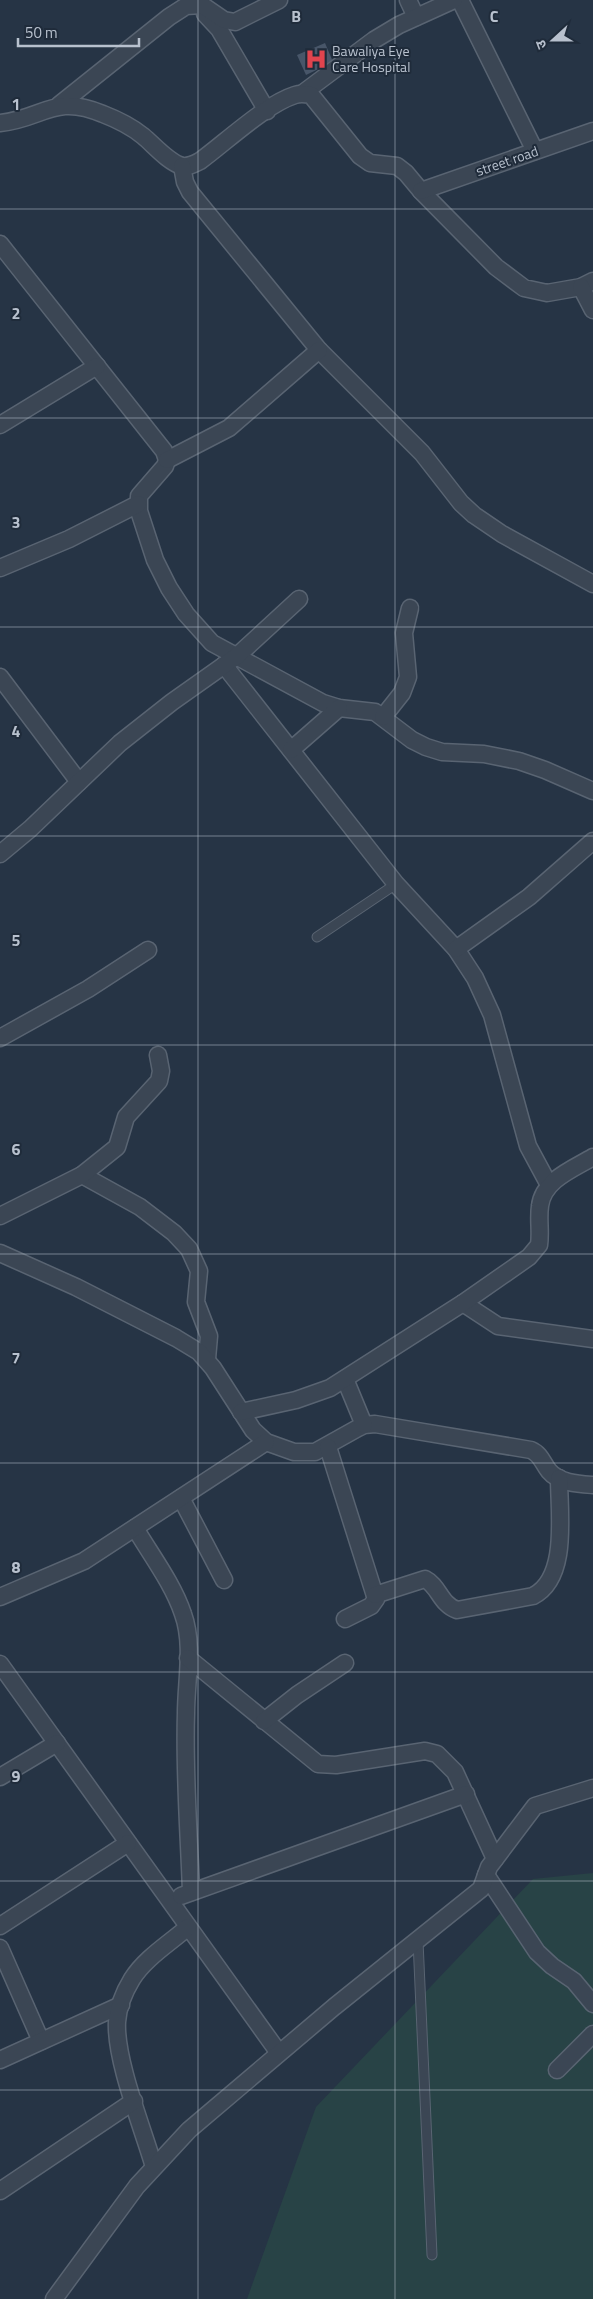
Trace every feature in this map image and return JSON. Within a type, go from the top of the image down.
[{"type":"street","points":[[197,2],[224,20],[235,22],[279,0]]},
{"type":"street","points":[[408,0],[416,17]]},
{"type":"street","points":[[59,105],[73,105],[103,114],[141,134],[175,163],[182,166],[190,166],[200,161],[266,111],[294,95],[303,93],[374,40],[416,17],[454,0]]},
{"type":"street","points":[[460,0],[535,151]]},
{"type":"street","points":[[0,123],[14,122],[59,105],[169,17],[186,6],[197,2]]},
{"type":"street","points":[[197,2],[219,28],[266,111]]},
{"type":"street","points":[[303,93],[310,95],[316,101],[360,156],[370,163],[397,166],[406,173],[496,267],[524,288],[547,293],[587,284],[593,310]]},
{"type":"street","name":"street road","points":[[421,190],[593,131]]},
{"type":"street","points":[[182,166],[185,182],[190,192],[319,350],[409,440],[461,503],[474,515],[502,534],[593,584]]},
{"type":"street","points":[[0,244],[158,442],[167,460]]},
{"type":"street","points":[[319,350],[229,428],[167,460],[161,472],[139,496],[138,504],[155,560],[186,614],[212,643],[231,660],[291,750],[396,884],[456,949],[475,978],[492,1015],[528,1146],[549,1185]]},
{"type":"street","points":[[0,425],[98,366]]},
{"type":"street","points":[[0,568],[69,539],[138,504]]},
{"type":"street","points":[[0,854],[128,737],[172,702],[231,660],[299,599]]},
{"type":"street","points":[[383,717],[406,684],[408,677],[404,633],[410,608]]},
{"type":"street","points":[[231,660],[323,703],[339,708],[375,712],[412,740],[426,747],[442,752],[484,754],[519,761],[545,770],[593,792]]},
{"type":"street","points":[[0,676],[79,782]]},
{"type":"street","points":[[291,750],[339,708]]},
{"type":"street","points":[[456,949],[529,898],[593,841]]},
{"type":"street","points":[[0,1038],[80,994],[148,950]]},
{"type":"street","points":[[0,1216],[82,1175],[120,1143],[126,1117],[159,1080],[161,1071],[158,1055]]},
{"type":"street","points":[[241,1412],[315,1395],[345,1380],[463,1302],[536,1250],[540,1239],[540,1205],[549,1185],[593,1157]]},
{"type":"street","points":[[82,1175],[140,1207],[174,1233],[189,1249],[199,1271],[196,1302],[208,1336],[207,1359]]},
{"type":"street","points":[[0,1253],[76,1287],[176,1338],[199,1352],[207,1359],[258,1436],[266,1442],[304,1454],[328,1447],[364,1425],[389,1426],[531,1450],[538,1454],[553,1475],[593,1485]]},
{"type":"street","points":[[463,1302],[490,1322],[504,1328],[593,1339]]},
{"type":"street","points":[[345,1380],[364,1425]]},
{"type":"street","points":[[0,1597],[84,1561],[266,1442]]},
{"type":"street","points":[[328,1447],[375,1595],[374,1604],[344,1619]]},
{"type":"street","points":[[375,1595],[425,1579],[433,1584],[444,1603],[457,1610],[533,1596],[542,1591],[548,1585],[558,1561],[559,1478]]},
{"type":"street","points":[[181,1498],[224,1580]]},
{"type":"street","points":[[135,1528],[184,1614],[188,1658],[186,1714],[191,1892]]},
{"type":"street","points":[[188,1658],[309,1758],[326,1766],[425,1751],[437,1754],[455,1772],[495,1859]]},
{"type":"street","points":[[264,1721],[297,1695],[345,1663]]},
{"type":"street","points":[[0,1664],[279,2054]]},
{"type":"street","points":[[0,1777],[57,1743]]},
{"type":"street","points":[[54,2299],[137,2186],[189,2130],[334,2007],[481,1889],[495,1859],[535,1806],[593,1788]]},
{"type":"street","points":[[169,1900],[466,1794]]},
{"type":"street","points":[[0,1926],[128,1843]]},
{"type":"street","points":[[486,1875],[512,1911],[537,1952],[574,1981],[593,2004]]},
{"type":"street","points":[[154,2167],[121,2052],[117,2023],[122,1998],[132,1978],[145,1964],[188,1927]]},
{"type":"street","points":[[0,1949],[41,2041]]},
{"type":"street","points":[[0,2060],[121,2005]]},
{"type":"street","points":[[557,2070],[593,2034]]},
{"type":"street","points":[[0,2192],[134,2101]]},
{"type":"lane","points":[[317,937],[396,884]]},
{"type":"lane","points":[[418,1941],[432,2255]]},
{"type":"green space","points":[[593,1873],[593,2299],[247,2299],[316,2107],[533,1879]]},
{"type":"building","points":[[325,43],[333,62],[306,75],[297,55]]},
{"type":"place","name":"Bawaliya Eye Care Hospital","points":[[316,59]]}]
